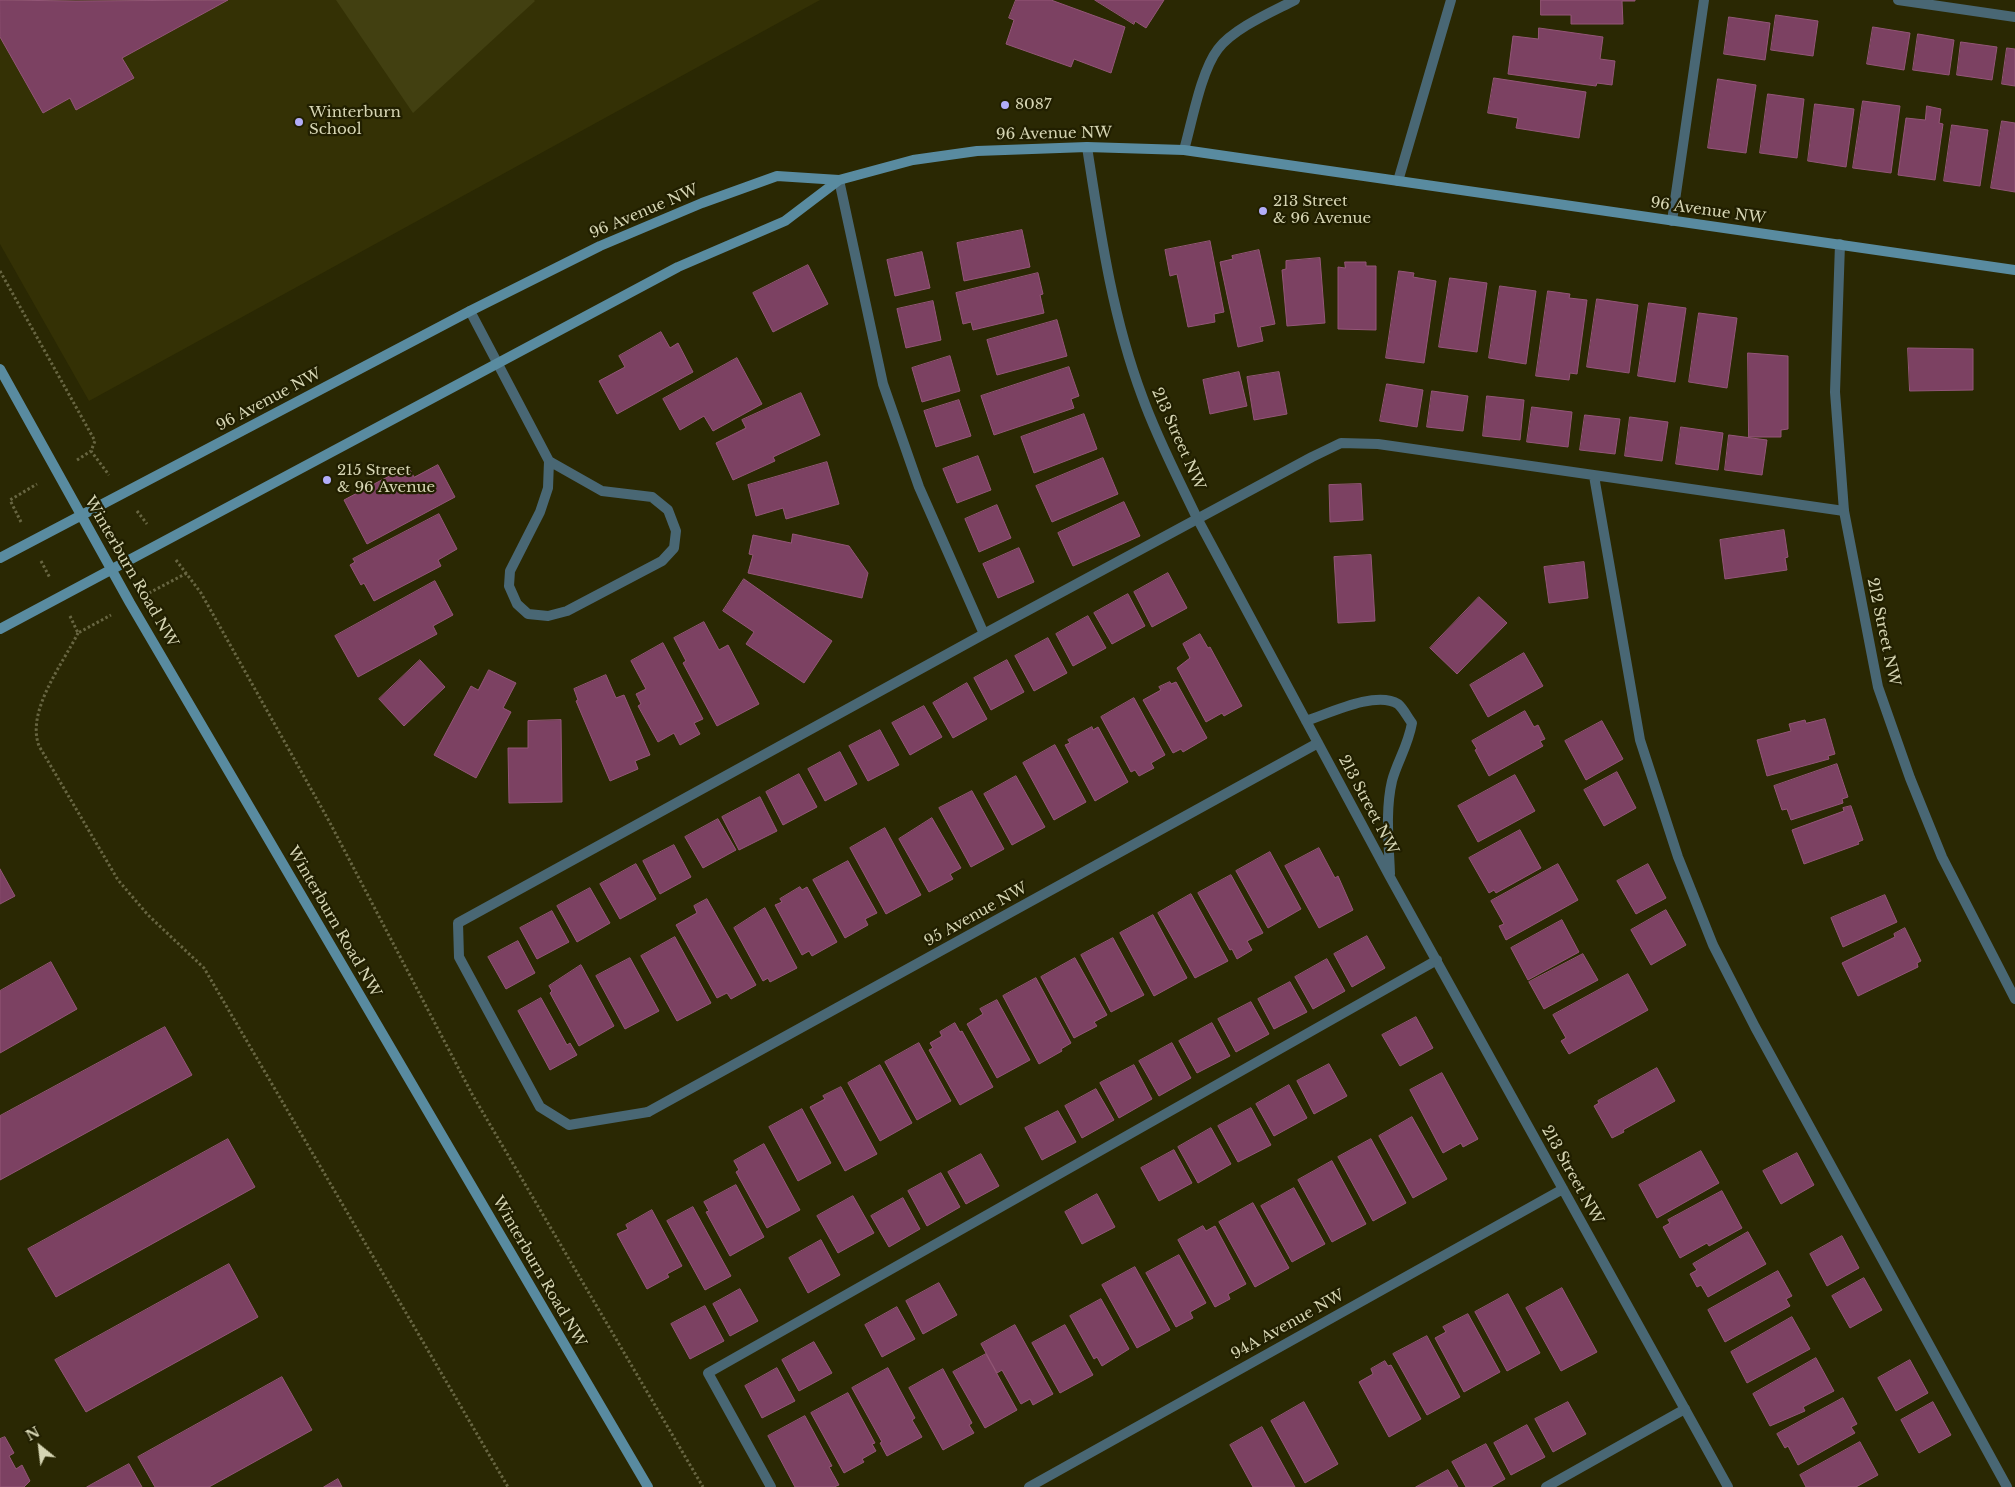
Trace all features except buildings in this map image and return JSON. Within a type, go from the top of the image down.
[{"type":"street","points":[[1184,150],[1204,77],[1218,48],[1250,23],[1296,0]]},
{"type":"street","points":[[1398,181],[1451,0]]},
{"type":"street","points":[[1672,222],[1704,0]]},
{"type":"street","points":[[1898,0],[2015,17]]},
{"type":"street","name":"96 Avenue NW","points":[[0,558],[122,492],[281,412],[470,311],[600,246],[702,203],[777,176],[839,180],[912,160],[977,151],[1087,146],[1184,150],[1672,222],[2015,270]]},
{"type":"street","name":"213 Street NW","points":[[1087,146],[1103,249],[1121,327],[1142,396],[1197,518],[1390,877],[1728,1487]]},
{"type":"street","points":[[839,180],[883,384],[919,487],[984,634],[1197,518],[1341,443],[1378,444],[1844,511]]},
{"type":"street","name":"96 Avenue NW","points":[[0,630],[110,569],[678,267],[785,221],[839,180]]},
{"type":"street","name":"212 Street NW","points":[[1840,244],[1835,392],[1844,511],[1878,687],[1942,857],[2015,999]]},
{"type":"street","points":[[470,311],[549,461],[548,488],[540,512],[510,571],[509,586],[516,604],[528,614],[548,616],[567,611],[662,561],[674,548],[676,531],[668,510],[652,497],[602,492],[549,461]]},
{"type":"street","name":"Winterburn Road NW","points":[[0,370],[110,569],[648,1487]]},
{"type":"street","points":[[1594,476],[1640,740],[1678,857],[1710,936],[1755,1027],[2007,1487]]},
{"type":"street","name":"95 Avenue NW","points":[[984,634],[458,923],[459,957],[540,1107],[569,1125],[648,1112],[1318,743]]},
{"type":"street","name":"213 Street NW","points":[[1306,721],[1360,702],[1385,701],[1398,704],[1412,723],[1409,742],[1392,780],[1389,803],[1390,877]]},
{"type":"street","points":[[771,1487],[708,1373],[1437,960]]},
{"type":"street","name":"94A Avenue NW","points":[[1028,1487],[1563,1189]]},
{"type":"street","points":[[1546,1487],[1685,1409]]},
{"type":"path","points":[[0,271],[95,442],[91,451],[161,543],[188,573],[201,594],[329,822],[472,1094],[703,1487]]},
{"type":"path","points":[[78,633],[39,708],[35,734],[39,746],[118,880],[148,915],[204,968],[508,1487]]},
{"type":"shaded area","name":"Winterburn School","points":[[0,0],[820,0],[89,401],[0,244]]},
{"type":"shaded area","points":[[336,0],[534,0],[535,1],[413,113]]},
{"type":"place","name":"8087","points":[[1005,105]]},
{"type":"place","name":"Winterburn School","points":[[299,122]]},
{"type":"place","name":"213 Street & 96 Avenue","points":[[1263,211]]},
{"type":"place","name":"215 Street & 96 Avenue","points":[[327,480]]}]
